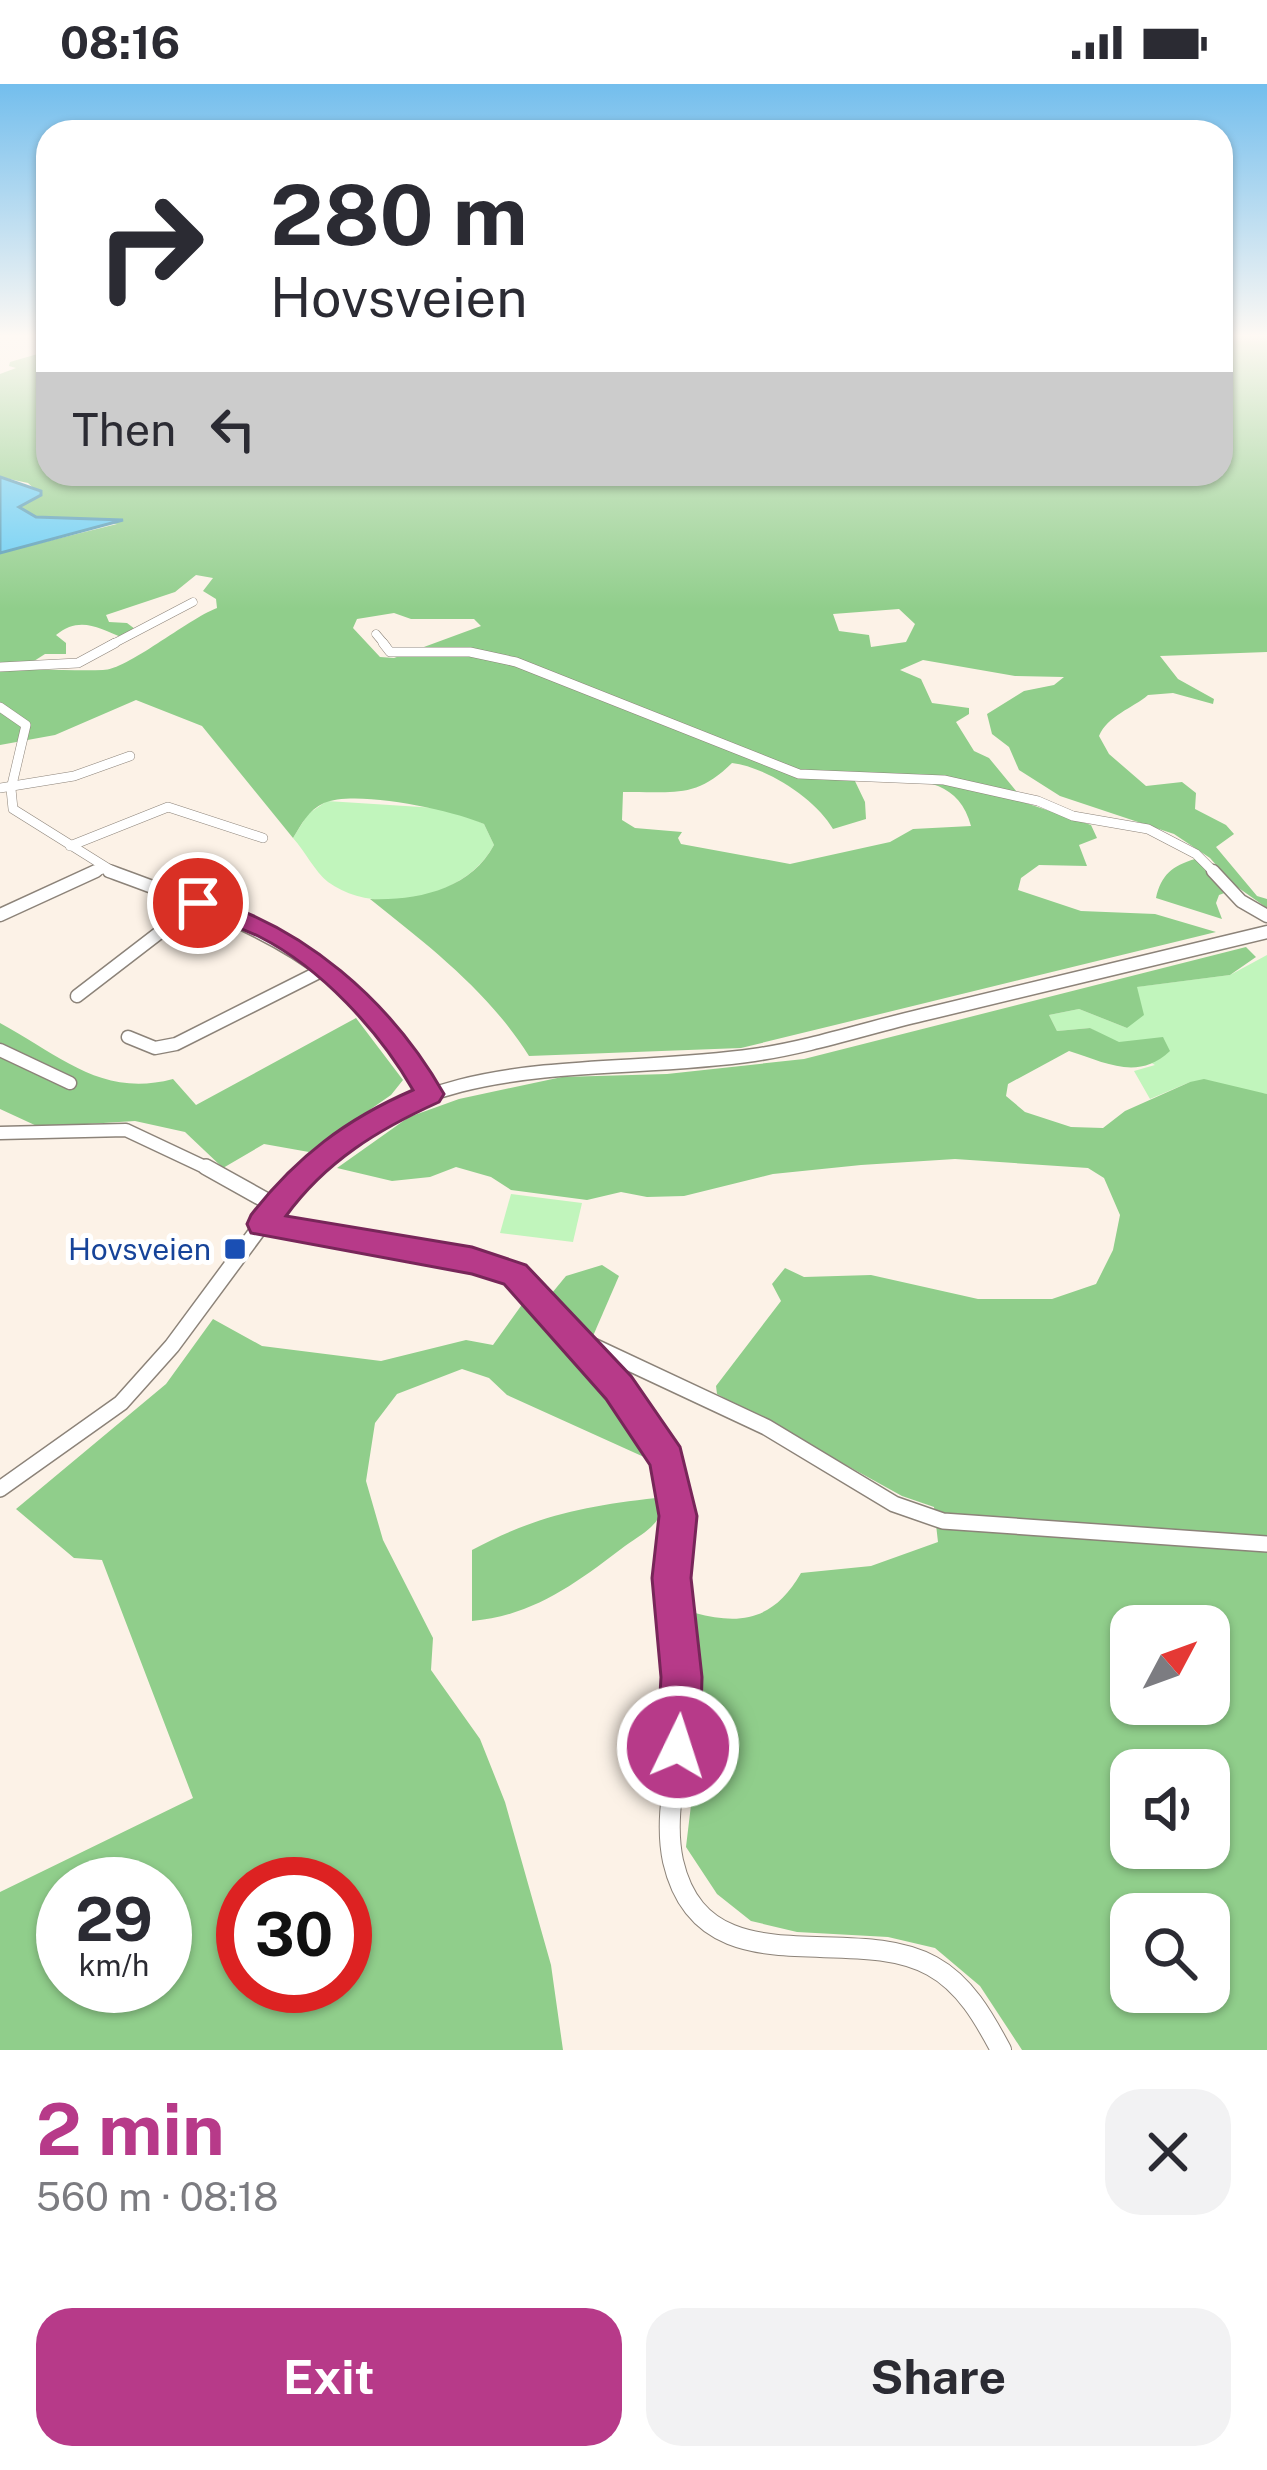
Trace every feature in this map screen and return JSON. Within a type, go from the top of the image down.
[{"type":"street","points":[[0,667],[84,661],[194,602]]},
{"type":"street","points":[[376,634],[390,652],[484,653],[516,662],[799,774],[944,780],[1038,801],[1073,816],[1148,830],[1196,854],[1241,901],[1267,916]]},
{"type":"street","points":[[0,707],[26,725],[23,752],[6,787],[13,809],[46,826],[102,869],[271,933],[325,970],[404,1050],[430,1094]]},
{"type":"street","points":[[6,787],[74,776],[130,757]]},
{"type":"street","points":[[70,846],[168,807],[262,838]]},
{"type":"street","points":[[0,916],[102,869]]},
{"type":"street","points":[[77,995],[198,903]]},
{"type":"street","points":[[0,1489],[90,1427],[134,1390],[276,1206],[326,1152],[383,1115],[430,1094],[487,1077],[551,1067],[755,1055],[1267,932]]},
{"type":"street","points":[[128,1037],[155,1048],[176,1044],[325,970]]},
{"type":"street","points":[[0,1050],[70,1083]]},
{"type":"street","points":[[0,1133],[125,1130],[173,1149],[276,1206]]},
{"type":"street","points":[[262,1224],[496,1266],[532,1288],[614,1382],[667,1459],[674,1482],[678,1516],[671,1609],[683,1711],[669,1819],[671,1856],[695,1910],[718,1930],[783,1948],[842,1949],[925,1962],[950,1980],[983,2016],[1001,2050]]},
{"type":"street","points":[[583,1347],[593,1346],[805,1448],[894,1504],[943,1521],[1267,1544]]},
{"type":"street","points":[[614,1382],[629,1363]]},
{"type":"green space","points":[[0,426],[36,426],[36,486],[1233,486],[1233,426],[1267,426],[1267,652],[1160,656],[1178,679],[1214,699],[1213,704],[1173,693],[1148,695],[1114,718],[1099,736],[1109,754],[1146,786],[1182,782],[1196,793],[1195,809],[1234,834],[1216,847],[1257,896],[1267,899],[1267,908],[1233,884],[1210,858],[1174,834],[1060,796],[1019,770],[1009,747],[992,734],[987,714],[1024,691],[1054,685],[1064,677],[1015,676],[923,660],[900,670],[921,679],[932,703],[969,708],[969,714],[956,722],[974,751],[989,758],[1026,803],[1091,825],[1097,838],[1079,845],[1087,866],[1039,865],[1021,878],[1018,890],[1081,911],[1155,914],[1216,932],[741,1048],[529,1056],[476,990],[370,899],[406,898],[457,882],[494,845],[484,824],[404,803],[339,799],[314,809],[293,838],[202,726],[136,700],[55,735],[0,745],[0,553],[117,524],[34,516],[19,508],[41,495],[28,483],[0,477]],"holes":[[[196,575],[213,578],[203,591],[216,599],[217,608],[141,654],[114,668],[20,670],[45,654],[66,654],[66,643],[56,635],[73,626],[89,625],[123,638],[135,629],[127,623],[109,622],[106,615],[175,592]],[[899,609],[915,624],[906,642],[871,647],[869,635],[839,631],[833,614]],[[394,613],[411,619],[474,619],[481,626],[394,658],[380,657],[353,628],[357,619]],[[732,763],[774,778],[803,796],[833,829],[866,819],[865,802],[854,779],[908,780],[940,787],[964,808],[971,826],[913,829],[890,842],[790,864],[681,844],[682,832],[635,828],[622,820],[623,792],[694,788]]]},
{"type":"green space","points":[[327,801],[452,809],[484,824],[494,845],[463,878],[419,897],[371,899],[348,893],[323,878],[293,838],[308,814]]},
{"type":"green space","points":[[1195,859],[1227,892],[1216,903],[1222,919],[1156,898],[1169,872]]},
{"type":"green space","points":[[1246,947],[1256,957],[1230,975],[1137,987],[1144,1015],[1127,1028],[1079,1009],[1049,1015],[1057,1031],[1090,1028],[1119,1042],[1163,1037],[1170,1051],[1146,1065],[1122,1067],[1069,1051],[1008,1084],[1006,1096],[1025,1112],[1071,1127],[1103,1128],[1125,1111],[1204,1079],[1267,1094],[1267,2050],[1022,2050],[980,1986],[935,1948],[888,1937],[797,1932],[751,1921],[717,1894],[686,1847],[702,1713],[695,1613],[729,1619],[757,1615],[780,1600],[801,1573],[871,1566],[938,1542],[934,1507],[902,1496],[717,1394],[716,1386],[781,1301],[772,1284],[785,1268],[804,1277],[871,1275],[978,1299],[1052,1299],[1096,1284],[1113,1250],[1120,1215],[1104,1178],[1088,1168],[955,1159],[773,1174],[684,1196],[621,1192],[587,1200],[511,1190],[491,1177],[456,1167],[430,1177],[392,1181],[337,1168],[409,1117],[459,1099],[562,1077],[667,1074],[804,1059]]},
{"type":"green space","points":[[1267,955],[1267,1094],[1190,1082],[1150,1099],[1134,1071],[1155,1065],[1090,1028],[1057,1031],[1049,1015],[1079,1009],[1127,1028],[1136,987],[1230,975]]},
{"type":"green space","points":[[356,1018],[403,1080],[391,1095],[309,1152],[264,1144],[223,1168],[185,1132],[135,1121],[39,1127],[0,1109],[0,1023],[103,1078],[125,1083],[173,1079],[196,1105]]},
{"type":"green space","points":[[511,1194],[582,1203],[573,1242],[500,1233]]},
{"type":"green space","points":[[602,1265],[619,1276],[593,1336],[568,1320],[552,1293],[566,1276]]},
{"type":"green space","points":[[526,1299],[655,1454],[644,1457],[507,1395],[489,1378],[462,1369],[397,1394],[375,1423],[366,1481],[383,1540],[433,1638],[431,1670],[480,1739],[505,1802],[551,1965],[563,2050],[0,2050],[0,1892],[36,1874],[36,2013],[192,2013],[192,1857],[72,1857],[193,1798],[102,1560],[74,1558],[16,1509],[166,1384],[213,1319],[262,1346],[381,1361],[466,1340],[493,1345]]},
{"type":"green space","points":[[656,1498],[664,1507],[653,1525],[572,1584],[535,1605],[472,1621],[472,1550],[561,1514]]},
{"type":"water","points":[[0,477],[41,491],[19,507],[36,517],[123,520],[0,553]]},
{"type":"place","name":"Hovsveien","points":[[235,1249]]},
{"type":"route","points":[[198,903],[271,933],[326,970],[404,1050],[430,1094],[383,1115],[326,1152],[289,1188],[262,1224],[472,1260],[515,1274],[618,1388],[667,1459],[678,1516],[671,1609],[682,1677],[678,1747]]}]
